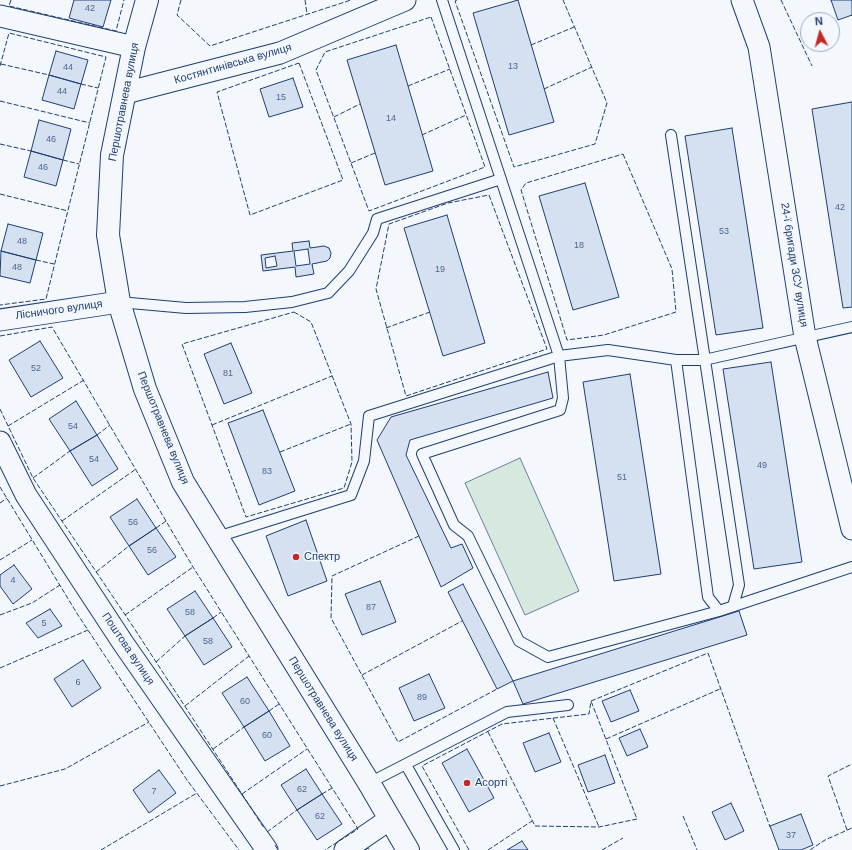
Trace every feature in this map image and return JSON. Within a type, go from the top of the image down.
[{"type":"main road","name":"Першотравнева вулиця","points":[[147,0],[134,47],[112,155],[108,235],[119,302],[145,389],[183,482],[369,783],[408,850]]},
{"type":"street","name":"Костянтинівська вулиця","points":[[125,93],[280,53],[405,0]]},
{"type":"street","name":"24-ї бригади ЗСУ вулиця","points":[[742,0],[758,47],[805,337],[852,528]]},
{"type":"street","points":[[0,16],[134,47]]},
{"type":"street","name":"Лісничого вулиця","points":[[0,320],[119,302]]},
{"type":"street","name":"Поштова вулиця","points":[[0,442],[26,495],[123,643],[267,850]]},
{"type":"street","points":[[345,850],[390,820]]},
{"type":"lane","points":[[442,0],[559,356],[563,398],[560,410],[422,454],[454,525],[468,536],[519,641],[548,657],[719,611],[852,568]]},
{"type":"lane","points":[[671,135],[739,585],[733,606]]},
{"type":"lane","points":[[119,302],[186,308],[245,307],[292,302],[328,293],[349,271],[373,233],[377,219],[501,178]]},
{"type":"lane","points":[[217,537],[351,495],[364,461],[369,416],[559,356],[608,350],[676,360],[704,360],[852,327]]},
{"type":"lane","points":[[676,360],[708,597],[719,611]]},
{"type":"lane","points":[[369,783],[507,712],[568,705]]},
{"type":"lane","points":[[406,765],[454,850]]},
{"type":"shaded area","points":[[520,458],[579,591],[525,615],[465,483]]},
{"type":"building","points":[[74,0],[111,0],[103,27],[69,18]]},
{"type":"building","points":[[518,0],[554,122],[509,135],[473,13]]},
{"type":"building","points":[[831,0],[852,0],[852,15],[840,19],[840,12],[835,12]]},
{"type":"building","points":[[396,45],[433,171],[385,185],[347,60]]},
{"type":"building","points":[[56,51],[88,60],[81,84],[49,75]]},
{"type":"building","points":[[49,75],[81,84],[74,109],[42,100]]},
{"type":"building","points":[[293,78],[303,107],[269,117],[260,89]]},
{"type":"building","points":[[852,102],[852,307],[843,308],[812,109]]},
{"type":"building","points":[[39,120],[71,129],[63,160],[31,151]]},
{"type":"building","points":[[732,128],[763,328],[716,335],[685,136]]},
{"type":"building","points":[[31,151],[63,160],[56,186],[24,177]]},
{"type":"building","points":[[585,183],[619,297],[573,310],[539,196]]},
{"type":"building","points":[[447,215],[485,343],[443,356],[404,228]]},
{"type":"building","points":[[8,224],[43,233],[36,260],[1,251]]},
{"type":"building","points":[[309,241],[310,248],[324,246],[329,248],[331,253],[330,258],[327,261],[312,264],[314,274],[296,277],[295,267],[263,271],[261,255],[293,251],[292,243]]},
{"type":"building","points":[[308,249],[310,264],[296,266],[294,251]]},
{"type":"building","points":[[1,251],[36,260],[30,283],[0,276]]},
{"type":"building","points":[[275,256],[277,266],[266,268],[265,258]]},
{"type":"building","points":[[40,341],[63,378],[31,397],[9,360]]},
{"type":"building","points":[[231,343],[252,393],[224,404],[204,354]]},
{"type":"building","points":[[771,362],[802,562],[754,569],[723,369]]},
{"type":"building","points":[[548,372],[553,398],[410,440],[406,455],[451,548],[462,544],[473,568],[441,587],[377,440],[391,417]]},
{"type":"building","points":[[630,374],[661,574],[614,581],[583,382]]},
{"type":"building","points":[[76,401],[97,435],[70,451],[49,419]]},
{"type":"building","points":[[263,410],[295,491],[259,505],[228,423]]},
{"type":"building","points":[[97,435],[118,469],[92,486],[70,451]]},
{"type":"building","points":[[137,499],[156,528],[129,546],[110,517]]},
{"type":"building","points":[[306,520],[327,581],[288,596],[266,536]]},
{"type":"building","points":[[156,528],[176,557],[148,575],[129,546]]},
{"type":"building","points":[[14,565],[32,589],[13,604],[0,586],[0,575]]},
{"type":"building","points":[[380,581],[396,622],[362,635],[345,594]]},
{"type":"building","points":[[463,584],[513,681],[497,689],[448,592]]},
{"type":"building","points":[[195,591],[213,618],[185,636],[167,609]]},
{"type":"building","points":[[50,609],[62,626],[38,638],[26,623]]},
{"type":"building","points":[[739,611],[747,635],[523,704],[513,681]]},
{"type":"building","points":[[213,618],[232,647],[204,665],[185,636]]},
{"type":"building","points":[[83,660],[101,688],[72,707],[54,679]]},
{"type":"building","points":[[429,674],[445,708],[414,721],[399,688]]},
{"type":"building","points":[[247,677],[269,711],[244,727],[222,693]]},
{"type":"building","points":[[630,690],[639,711],[611,722],[602,701]]},
{"type":"building","points":[[269,711],[290,746],[265,761],[244,727]]},
{"type":"building","points":[[640,729],[648,747],[627,756],[619,738]]},
{"type":"building","points":[[549,733],[561,762],[535,772],[523,743]]},
{"type":"building","points":[[467,749],[494,798],[469,812],[442,763]]},
{"type":"building","points":[[605,755],[615,783],[588,792],[578,765]]},
{"type":"building","points":[[306,769],[322,794],[297,810],[281,785]]},
{"type":"building","points":[[159,770],[176,793],[149,813],[133,790]]},
{"type":"building","points":[[322,794],[342,824],[317,840],[297,810]]},
{"type":"building","points":[[731,803],[744,831],[725,840],[712,812]]},
{"type":"building","points":[[801,814],[813,845],[801,850],[779,850],[770,826]]},
{"type":"building","points":[[522,841],[528,850],[507,850]]},
{"type":"fence","points":[[11,0],[9,6],[116,31],[124,0]]},
{"type":"fence","points":[[181,0],[177,15],[210,46],[351,0]]},
{"type":"fence","points":[[305,0],[307,14]]},
{"type":"fence","points":[[457,0],[455,1],[514,167],[595,144],[607,103],[563,0]]},
{"type":"fence","points":[[781,0],[812,66]]},
{"type":"fence","points":[[431,17],[485,167],[369,211],[316,70],[325,52],[431,17]]},
{"type":"fence","points":[[531,45],[574,27]]},
{"type":"fence","points":[[0,66],[9,33],[106,57],[46,299],[0,305]]},
{"type":"fence","points":[[299,63],[343,180],[250,215],[217,92],[299,63]]},
{"type":"fence","points":[[1,64],[49,75]]},
{"type":"fence","points":[[544,89],[592,67]]},
{"type":"fence","points":[[408,86],[450,69]]},
{"type":"fence","points":[[81,84],[98,88]]},
{"type":"fence","points":[[0,101],[90,123]]},
{"type":"fence","points":[[334,117],[360,104]]},
{"type":"fence","points":[[422,135],[466,115]]},
{"type":"fence","points":[[0,144],[31,151]]},
{"type":"fence","points":[[351,163],[375,153]]},
{"type":"fence","points":[[623,154],[672,269],[676,312],[604,335],[567,340],[521,190],[526,183],[623,154]]},
{"type":"fence","points":[[63,160],[79,164]]},
{"type":"fence","points":[[0,194],[68,211]]},
{"type":"fence","points":[[489,195],[547,349],[406,396],[376,289],[389,224],[448,203],[489,195]]},
{"type":"fence","points":[[36,260],[54,264]]},
{"type":"fence","points":[[294,312],[311,322],[351,424],[352,462],[344,488],[246,517],[182,344],[294,312]]},
{"type":"fence","points":[[386,328],[430,312]]},
{"type":"fence","points":[[0,336],[52,327],[193,567],[358,829],[325,850]]},
{"type":"fence","points":[[212,425],[332,376]]},
{"type":"fence","points":[[8,426],[84,380]]},
{"type":"fence","points":[[0,409],[33,478],[134,628],[264,828]]},
{"type":"fence","points":[[280,452],[351,424]]},
{"type":"fence","points":[[97,435],[110,425]]},
{"type":"fence","points":[[33,478],[70,451]]},
{"type":"fence","points":[[62,521],[136,469]]},
{"type":"fence","points":[[0,487],[78,615],[187,780],[239,850]]},
{"type":"fence","points":[[0,503],[7,498]]},
{"type":"fence","points":[[156,528],[166,521]]},
{"type":"fence","points":[[419,536],[332,576],[331,618],[398,742],[497,689]]},
{"type":"fence","points":[[0,560],[32,540]]},
{"type":"fence","points":[[96,572],[129,546]]},
{"type":"fence","points":[[125,615],[193,567]]},
{"type":"fence","points":[[0,615],[32,603],[60,585]]},
{"type":"fence","points":[[213,618],[221,612]]},
{"type":"fence","points":[[362,675],[462,621]]},
{"type":"fence","points":[[0,668],[88,630]]},
{"type":"fence","points":[[156,662],[185,636]]},
{"type":"fence","points":[[591,701],[708,653],[770,827]]},
{"type":"fence","points":[[185,706],[249,656]]},
{"type":"fence","points":[[606,739],[720,689]]},
{"type":"fence","points":[[488,732],[535,826],[599,827],[637,819],[591,701]]},
{"type":"fence","points":[[469,850],[422,766],[502,724],[589,714],[591,701]]},
{"type":"fence","points":[[269,711],[279,704]]},
{"type":"fence","points":[[553,718],[599,827]]},
{"type":"fence","points":[[0,786],[65,769],[149,722]]},
{"type":"fence","points":[[213,749],[244,727]]},
{"type":"fence","points":[[242,794],[307,749]]},
{"type":"fence","points":[[847,830],[828,776],[852,764]]},
{"type":"fence","points":[[322,794],[332,788]]},
{"type":"fence","points":[[101,850],[197,793]]},
{"type":"fence","points":[[267,832],[297,810]]},
{"type":"fence","points":[[683,816],[697,850]]},
{"type":"fence","points":[[488,850],[532,821]]},
{"type":"fence","points":[[810,850],[825,840],[852,828]]},
{"type":"fence","points":[[602,850],[623,838]]},
{"type":"fence","points":[[275,845],[278,850]]},
{"type":"fence","points":[[365,850],[368,848],[369,850]]},
{"type":"place","name":"Спектр","points":[[296,557]]},
{"type":"place","name":"Асорті","points":[[467,783]]}]
